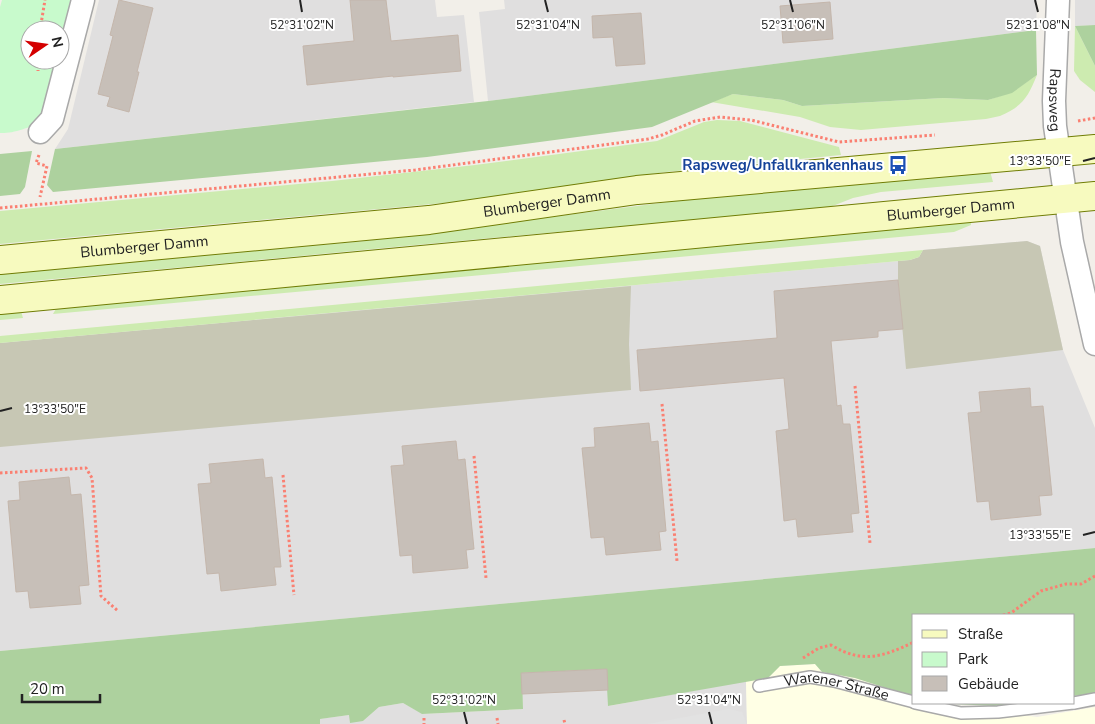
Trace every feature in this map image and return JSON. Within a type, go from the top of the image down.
[{"type":"main road","name":"Blumberger Damm","points":[[0,260],[429,220],[637,190],[854,171],[898,165],[1095,149]]},
{"type":"main road","name":"Blumberger Damm","points":[[0,300],[1095,196]]},
{"type":"street","points":[[40,132],[52,119],[82,0]]},
{"type":"street","name":"Rapsweg","points":[[1058,0],[1054,111],[1065,199]]},
{"type":"street","points":[[1065,199],[1078,275],[1095,344]]},
{"type":"lane","name":"Warener Straße","points":[[759,686],[810,676],[912,702]]},
{"type":"lane","name":"Warener Straße","points":[[1075,703],[1095,699]]},
{"type":"lane","name":"Warener Straße","points":[[919,704],[961,713],[998,712],[1066,704]]},
{"type":"path","points":[[42,20],[45,0]]},
{"type":"path","points":[[0,208],[414,170],[648,139],[695,121],[720,117],[751,120],[839,142],[928,134],[938,135]]},
{"type":"path","points":[[40,132],[46,145],[45,154],[38,155],[36,162],[47,166],[40,197]]},
{"type":"path","points":[[855,386],[870,543]]},
{"type":"path","points":[[662,404],[677,561]]},
{"type":"path","points":[[474,456],[486,578]]},
{"type":"path","points":[[0,473],[86,468],[92,478],[102,596],[118,611]]},
{"type":"path","points":[[283,475],[294,595]]},
{"type":"path","points":[[1005,614],[1011,612],[1041,590],[1066,584],[1081,584],[1095,576]]},
{"type":"path","points":[[796,662],[819,648],[831,645],[842,652],[862,658],[891,653],[912,643]]},
{"type":"path","points":[[424,718],[424,724]]},
{"type":"path","points":[[497,718],[498,724]]},
{"type":"shaded area","points":[[99,0],[435,0],[437,17],[464,15],[474,102],[55,149],[68,129]]},
{"type":"shaded area","points":[[504,0],[1037,0],[1036,30],[488,101],[479,12],[505,9]]},
{"type":"shaded area","points":[[1075,0],[1095,0],[1095,25],[1075,26]]},
{"type":"shaded area","points":[[1027,241],[1040,246],[1063,350],[1095,428],[1095,548],[0,651],[0,343],[910,260],[919,257],[923,250]]},
{"type":"shaded area","points":[[1027,241],[1040,246],[1063,350],[906,369],[898,261],[919,257],[923,250]]},
{"type":"shaded area","points":[[631,286],[629,344],[631,390],[0,447],[0,343]]},
{"type":"shaded area","points":[[815,664],[822,672],[855,678],[912,696],[912,704],[942,704],[1037,717],[1095,707],[1095,724],[747,724],[746,681],[768,678],[780,666]]},
{"type":"shaded area","points":[[607,669],[609,706],[746,681],[747,724],[320,724],[319,719],[349,715],[363,721],[379,707],[403,703],[423,714],[523,709],[521,673]]},
{"type":"shaded area","points":[[728,709],[742,712],[747,724],[648,724]]},
{"type":"green space","points":[[2,0],[77,0],[70,32],[70,20],[20,20],[20,70],[61,70],[46,111],[39,121],[21,130],[0,133],[0,7]]},
{"type":"green space","points":[[1095,25],[1095,66],[1075,26]]},
{"type":"green space","points":[[1075,26],[1095,66],[1095,92],[1080,80],[1074,71]]},
{"type":"green space","points":[[1036,30],[1037,75],[1012,93],[988,100],[943,98],[802,106],[783,100],[733,94],[652,127],[427,157],[53,192],[47,185],[55,149],[488,101]]},
{"type":"green space","points":[[1037,75],[1024,100],[1000,116],[986,119],[861,130],[830,127],[800,117],[711,102],[733,94],[783,100],[802,106],[943,98],[988,100],[1012,92]]},
{"type":"green space","points":[[717,120],[740,121],[839,147],[841,155],[666,172],[465,201],[0,244],[0,211],[332,181],[475,165],[657,141],[704,122]]},
{"type":"green space","points":[[32,151],[25,187],[20,194],[0,196],[0,154]]},
{"type":"green space","points":[[990,171],[993,182],[881,192],[853,198],[825,209],[0,284],[0,274],[365,241],[676,201]]},
{"type":"green space","points":[[971,222],[971,225],[954,232],[53,314],[57,307]]},
{"type":"green space","points":[[923,250],[919,257],[910,260],[0,343],[0,336]]},
{"type":"green space","points":[[21,311],[23,318],[0,320],[0,313]]},
{"type":"green space","points":[[1095,548],[1095,693],[1075,696],[1075,614],[912,614],[912,696],[855,678],[822,672],[815,664],[780,666],[768,678],[608,706],[606,669],[522,673],[523,709],[422,714],[403,703],[379,707],[363,721],[350,723],[349,715],[320,719],[320,724],[0,724],[0,651]]},
{"type":"green space","points":[[953,704],[1013,704],[994,706]]},
{"type":"building","points":[[119,0],[153,8],[129,112],[107,106],[110,97],[98,94],[113,36],[110,35]]},
{"type":"building","points":[[350,0],[386,0],[391,41],[458,35],[461,71],[307,85],[303,46],[354,41]]},
{"type":"building","points":[[830,2],[833,39],[783,43],[780,6]]},
{"type":"building","points":[[641,13],[645,64],[616,66],[613,37],[593,38],[592,16]]},
{"type":"building","points":[[898,280],[903,329],[878,331],[878,337],[831,341],[837,406],[841,405],[843,424],[850,424],[859,513],[851,514],[853,532],[798,537],[796,519],[784,521],[776,431],[789,429],[784,378],[640,391],[637,350],[777,338],[774,291]]},
{"type":"building","points":[[1030,388],[1031,407],[1043,406],[1052,495],[1039,496],[1041,515],[991,520],[989,501],[977,502],[968,413],[981,412],[979,392]]},
{"type":"building","points":[[649,423],[651,442],[658,441],[666,531],[659,532],[661,550],[606,555],[604,537],[591,538],[582,448],[595,447],[594,428]]},
{"type":"building","points":[[456,441],[458,460],[465,459],[474,549],[466,550],[468,568],[413,573],[412,555],[400,556],[391,466],[404,465],[402,446]]},
{"type":"building","points":[[263,459],[265,478],[272,477],[281,567],[274,567],[276,585],[221,591],[219,573],[207,574],[198,484],[211,483],[209,464]]},
{"type":"building","points":[[69,477],[71,495],[81,494],[89,585],[79,586],[81,604],[30,608],[28,591],[16,592],[8,501],[20,500],[19,482]]},
{"type":"building","points":[[607,669],[608,690],[522,694],[521,673]]},
{"type":"place","name":"Rapsweg/Unfallkrankenhaus","points":[[898,165]]}]
